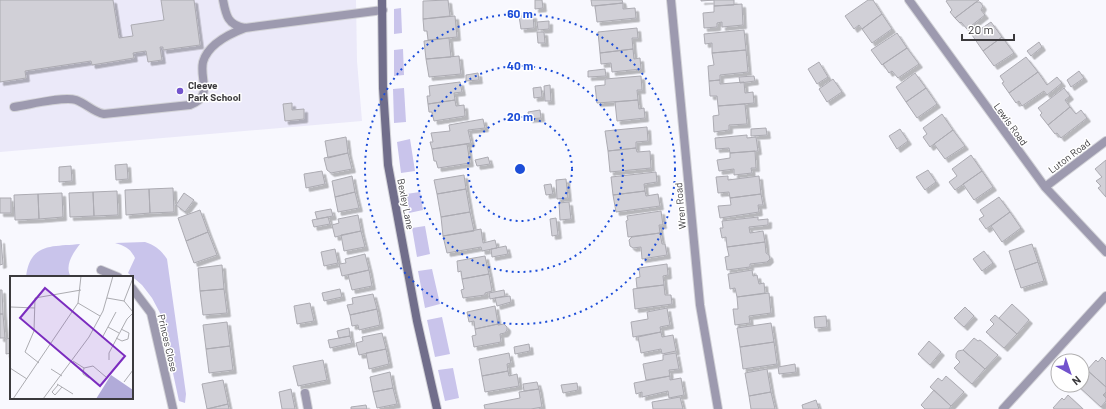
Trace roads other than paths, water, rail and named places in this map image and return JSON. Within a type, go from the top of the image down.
[{"type":"street","points":[[223,0],[225,11],[232,23],[236,26],[245,28]]},
{"type":"street","name":"Bexley Lane","points":[[382,0],[388,165],[417,321],[437,409]]},
{"type":"street","name":"Wren Road","points":[[671,0],[700,305],[718,409]]},
{"type":"street","name":"Lewis Road","points":[[909,0],[1045,187],[1106,252]]},
{"type":"street","points":[[14,107],[70,99],[85,104],[97,112],[104,114],[190,105],[198,102],[203,94],[204,88],[202,68],[207,54],[221,40],[235,31],[245,28],[382,10]]},
{"type":"street","name":"Luton Road","points":[[1045,187],[1106,141]]},
{"type":"street","points":[[101,270],[116,276]]},
{"type":"street","name":"Princes Close","points":[[133,289],[151,313],[172,409]]},
{"type":"street","points":[[1002,409],[1106,296]]},
{"type":"street","points":[[305,393],[308,409]]},
{"type":"place","name":"Cleeve Park School","points":[[180,91]]}]
